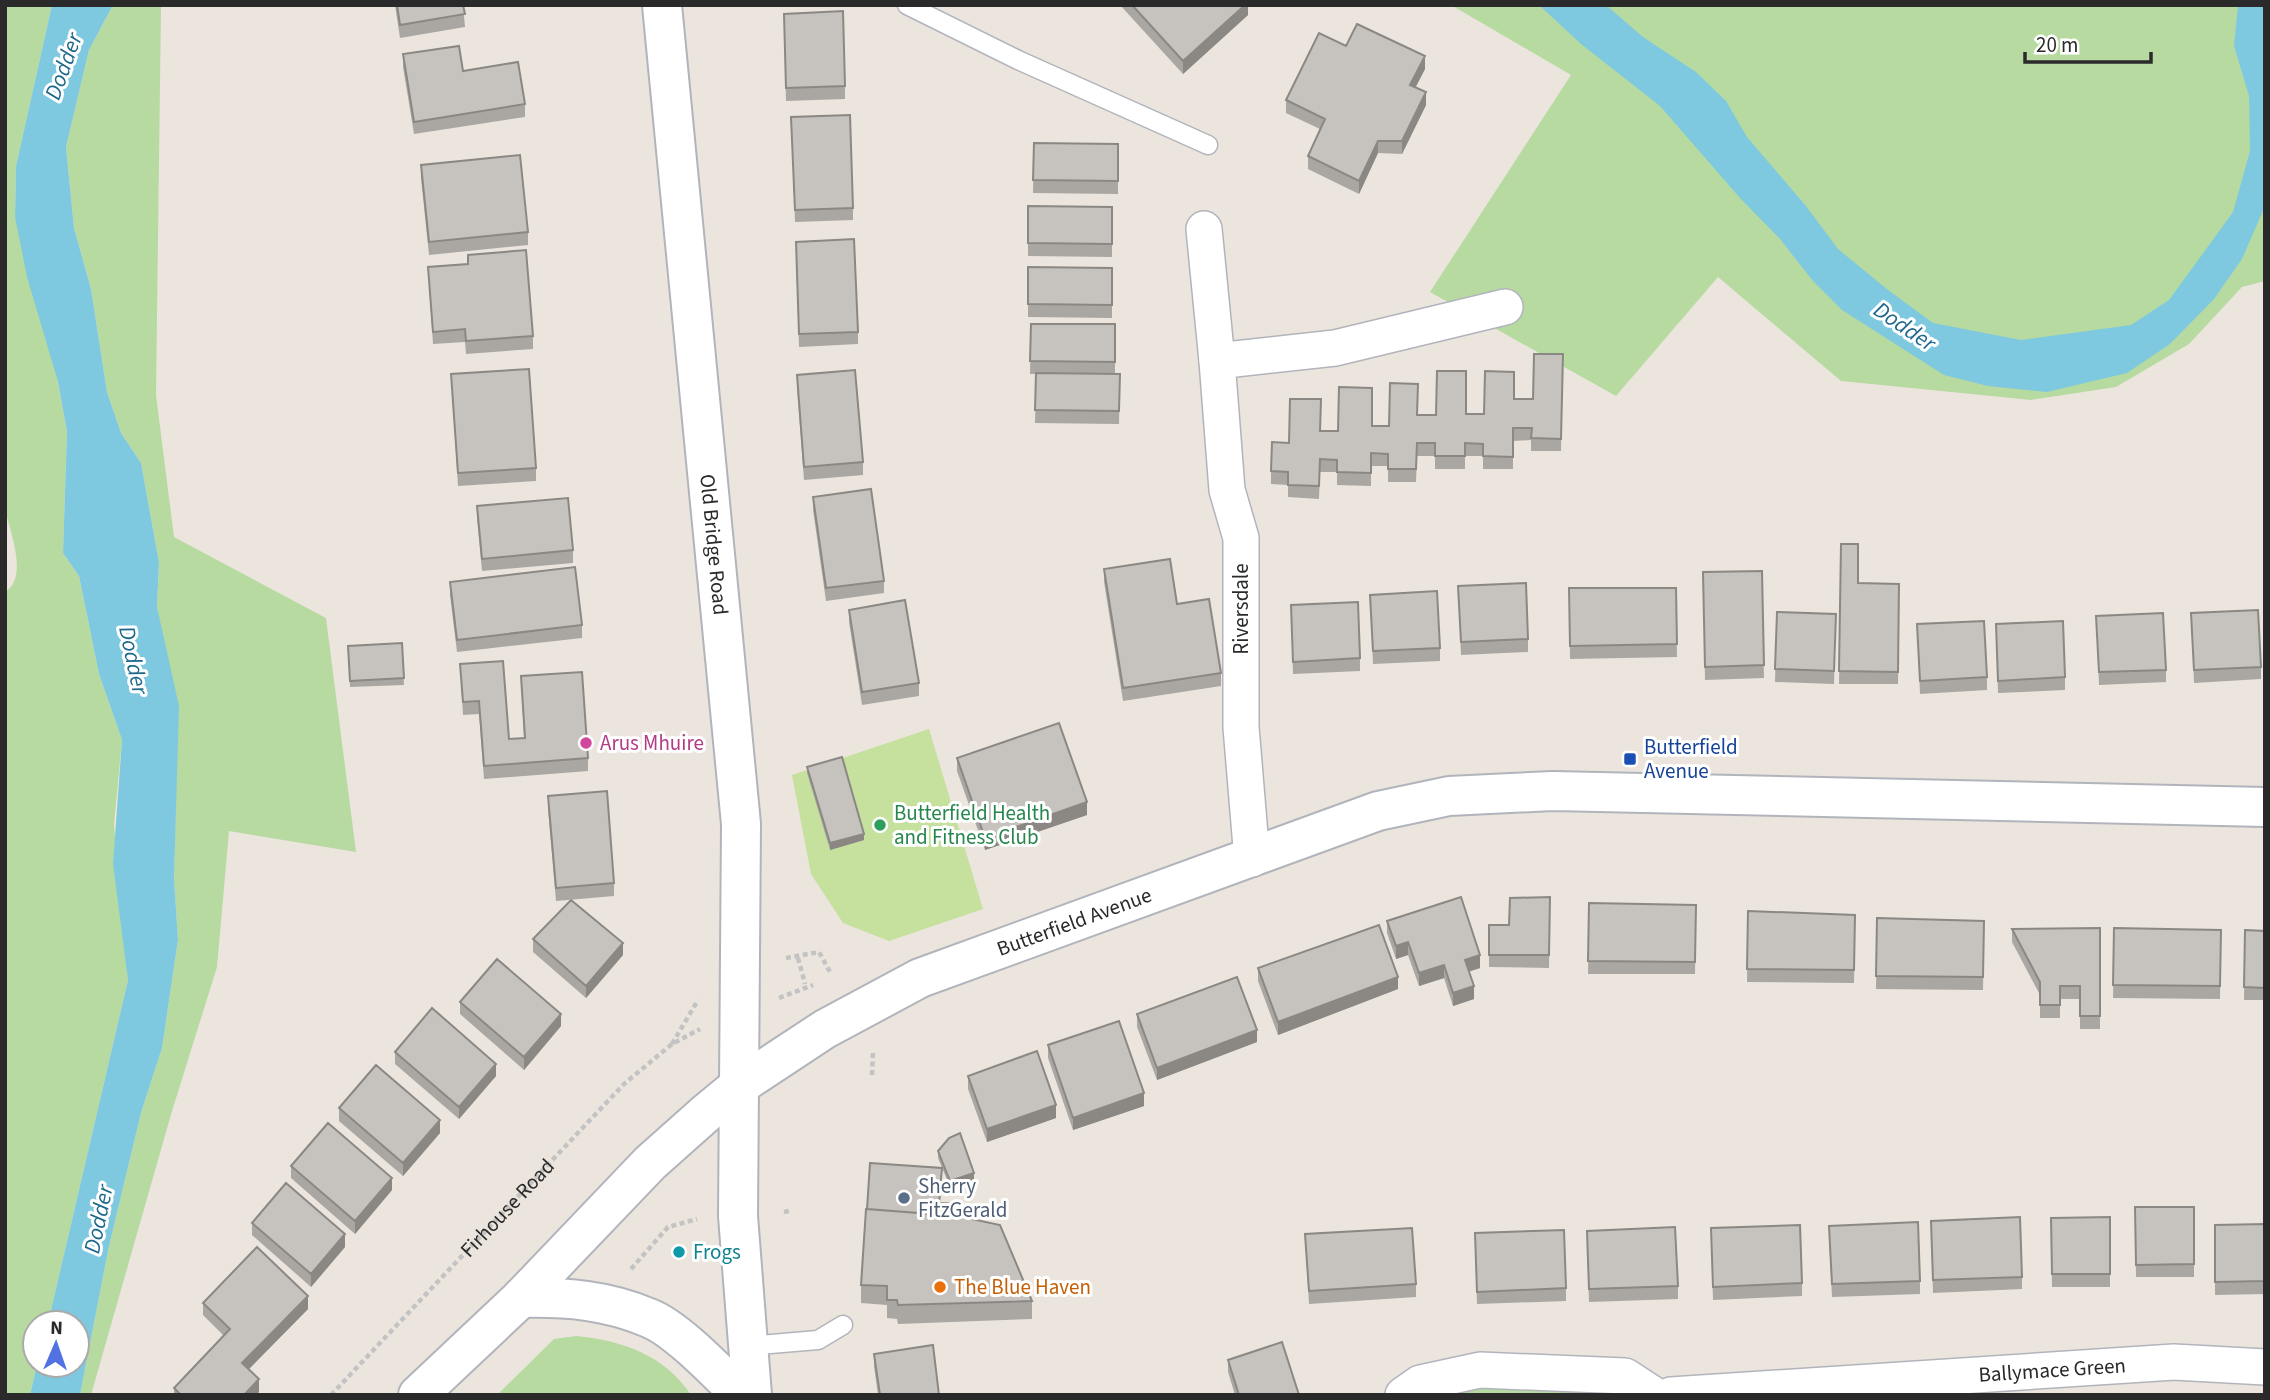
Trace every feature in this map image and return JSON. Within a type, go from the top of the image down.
[{"type":"main road","name":"Old Bridge Road","points":[[662,5],[731,746],[739,794],[740,1085],[737,1216],[752,1395]]},
{"type":"main road","name":"Butterfield Avenue","points":[[740,1085],[825,1029],[920,978],[1378,811],[1482,792],[1553,791],[2265,807]]},
{"type":"main road","points":[[418,1395],[521,1298],[650,1163],[740,1085]]},
{"type":"main road","points":[[521,1298],[580,1298],[652,1318],[703,1359],[741,1395]]},
{"type":"street","name":"Riversdale","points":[[1204,229],[1227,490],[1241,538],[1241,727],[1252,859]]},
{"type":"street","points":[[1217,361],[1335,348],[1505,307]]},
{"type":"street","name":"Ballymace Green","points":[[1671,1395],[2174,1362],[2265,1367]]},
{"type":"street","points":[[1403,1395],[1420,1383],[1480,1370],[1625,1376],[1654,1395]]},
{"type":"lane","points":[[907,5],[1018,60],[1208,145]]},
{"type":"lane","points":[[746,1346],[818,1340],[844,1325]]},
{"type":"path","points":[[786,958],[798,958],[819,952],[830,972]]},
{"type":"path","points":[[798,958],[805,984]]},
{"type":"path","name":"Firhouse Road","points":[[331,1395],[624,1084],[672,1044],[693,1032]]},
{"type":"path","points":[[872,1075],[873,1051]]},
{"type":"path","points":[[623,1277],[668,1227],[697,1219]]},
{"type":"green space","points":[[5,5],[52,5],[16,166],[15,217],[58,382],[67,432],[63,553],[79,576],[99,674],[122,740],[114,825],[128,980],[51,1309],[21,1309],[21,1379],[34,1379],[30,1395],[5,1395],[5,592],[16,576],[17,565],[5,509]]},
{"type":"green space","points":[[113,5],[166,5],[161,6],[156,395],[174,537],[326,618],[356,852],[229,831],[217,967],[172,1111],[91,1395],[80,1395],[83,1379],[91,1379],[91,1338],[109,1246],[141,1113],[162,1048],[178,940],[174,878],[176,793],[157,607],[159,562],[141,463],[121,433],[107,392],[91,289],[74,228],[66,147],[89,50]]},
{"type":"green space","points":[[1451,5],[2265,5],[2265,281],[2242,287],[2189,344],[2116,387],[2031,400],[1841,381],[1718,277],[1616,396],[1430,292],[1571,75]]},
{"type":"green space","name":"Butterfield Health and Fitness Club","points":[[929,729],[983,909],[889,941],[843,923],[811,874],[792,775]]},
{"type":"green space","points":[[576,1336],[609,1341],[641,1352],[668,1369],[691,1395],[497,1395],[554,1339]]},
{"type":"green space","points":[[1420,1384],[1655,1395],[1410,1395]]},
{"type":"water","name":"Dodder","points":[[52,5],[113,5],[89,50],[66,147],[74,228],[91,289],[107,392],[121,433],[141,463],[159,562],[157,607],[179,706],[174,878],[178,940],[162,1048],[141,1113],[109,1246],[91,1338],[91,1309],[51,1309],[128,980],[113,864],[122,740],[99,674],[79,576],[63,553],[67,432],[58,382],[27,277],[15,217],[16,166]]},
{"type":"water","name":"Dodder","points":[[1539,5],[1606,5],[1643,37],[1696,72],[1726,101],[1747,137],[1806,206],[1838,249],[1933,323],[2021,340],[2131,325],[2169,300],[2233,212],[2250,151],[2249,96],[2234,46],[2238,5],[2265,5],[2265,206],[2242,259],[2214,299],[2170,344],[2127,373],[2047,392],[1988,386],[1944,375],[1842,310],[1813,281],[1780,239],[1740,198],[1660,106],[1581,44]]},
{"type":"water","points":[[34,1379],[83,1379],[80,1395],[30,1395]]},
{"type":"building","points":[[397,5],[463,5],[465,14],[400,25]]},
{"type":"building","points":[[1132,5],[1245,5],[1183,61]]},
{"type":"building","points":[[843,11],[845,86],[786,88],[784,14]]},
{"type":"building","points":[[1357,24],[1425,56],[1410,85],[1426,92],[1402,141],[1378,141],[1359,181],[1308,156],[1325,119],[1286,100],[1319,33],[1346,46]]},
{"type":"building","points":[[459,46],[463,71],[518,62],[525,104],[414,122],[403,54]]},
{"type":"building","points":[[850,115],[853,208],[795,210],[791,117]]},
{"type":"building","points":[[1034,143],[1118,144],[1118,181],[1033,180]]},
{"type":"building","points":[[520,155],[528,232],[429,242],[421,165]]},
{"type":"building","points":[[1028,206],[1112,207],[1112,244],[1028,243]]},
{"type":"building","points":[[854,239],[858,332],[799,334],[796,242]]},
{"type":"building","points":[[526,250],[533,336],[466,341],[465,329],[433,332],[428,267],[468,264],[468,255]]},
{"type":"building","points":[[1028,267],[1112,268],[1112,305],[1028,304]]},
{"type":"building","points":[[1031,324],[1115,324],[1115,362],[1030,361]]},
{"type":"building","points":[[1534,354],[1563,354],[1561,439],[1531,438],[1532,428],[1513,428],[1513,457],[1483,456],[1483,444],[1465,443],[1465,456],[1435,456],[1435,443],[1417,443],[1416,469],[1388,469],[1388,454],[1371,453],[1371,473],[1337,472],[1337,460],[1320,459],[1319,486],[1288,485],[1288,472],[1271,471],[1272,442],[1289,443],[1290,399],[1321,399],[1320,431],[1338,431],[1339,387],[1372,388],[1372,426],[1389,426],[1390,383],[1418,384],[1417,415],[1436,415],[1437,371],[1466,371],[1466,414],[1484,414],[1485,371],[1514,372],[1514,399],[1533,399]]},
{"type":"building","points":[[529,369],[536,468],[458,473],[451,374]]},
{"type":"building","points":[[855,370],[863,462],[804,467],[797,375]]},
{"type":"building","points":[[1036,373],[1120,374],[1119,411],[1035,410]]},
{"type":"building","points":[[871,489],[884,581],[826,588],[813,497]]},
{"type":"building","points":[[568,498],[573,550],[482,559],[477,506]]},
{"type":"building","points":[[1841,544],[1858,544],[1858,583],[1899,584],[1898,672],[1839,671]]},
{"type":"building","points":[[1170,559],[1177,604],[1209,599],[1221,673],[1123,688],[1104,569]]},
{"type":"building","points":[[575,567],[582,625],[457,640],[450,582]]},
{"type":"building","points":[[1762,571],[1764,665],[1705,667],[1703,572]]},
{"type":"building","points":[[1526,583],[1528,639],[1461,642],[1458,586]]},
{"type":"building","points":[[1569,588],[1676,588],[1677,644],[1570,646]]},
{"type":"building","points":[[1437,591],[1440,648],[1373,651],[1370,595]]},
{"type":"building","points":[[905,600],[919,683],[862,692],[849,610]]},
{"type":"building","points":[[1358,602],[1360,658],[1293,662],[1291,605]]},
{"type":"building","points":[[2258,610],[2261,667],[2194,670],[2191,613]]},
{"type":"building","points":[[1777,612],[1836,614],[1834,671],[1775,669]]},
{"type":"building","points":[[2163,613],[2166,670],[2099,672],[2096,616]]},
{"type":"building","points":[[1984,621],[1987,677],[1920,681],[1917,624]]},
{"type":"building","points":[[2063,621],[2065,677],[1998,681],[1996,624]]},
{"type":"building","points":[[402,643],[404,678],[350,681],[348,646]]},
{"type":"building","points":[[503,661],[509,739],[525,738],[521,676],[582,672],[588,758],[484,766],[479,701],[463,702],[460,664]]},
{"type":"building","points":[[1059,723],[1087,802],[985,838],[957,758]]},
{"type":"building","points":[[842,757],[864,834],[830,843],[807,767]]},
{"type":"building","points":[[607,791],[614,883],[556,888],[548,796]]},
{"type":"building","points":[[1461,897],[1480,955],[1465,960],[1474,986],[1453,993],[1444,965],[1419,973],[1408,942],[1396,946],[1387,921]]},
{"type":"building","points":[[1550,897],[1549,955],[1489,955],[1489,925],[1509,925],[1510,898]]},
{"type":"building","points":[[571,900],[623,943],[586,986],[533,939]]},
{"type":"building","points":[[1589,903],[1696,905],[1695,962],[1588,961]]},
{"type":"building","points":[[1748,911],[1855,915],[1854,970],[1747,969]]},
{"type":"building","points":[[1877,918],[1984,921],[1983,977],[1876,976]]},
{"type":"building","points":[[1379,925],[1398,977],[1278,1022],[1258,968]]},
{"type":"building","points":[[2100,928],[2100,1016],[2080,1016],[2080,986],[2060,986],[2060,1005],[2040,1005],[2040,982],[2012,929]]},
{"type":"building","points":[[2114,928],[2221,930],[2220,986],[2113,985]]},
{"type":"building","points":[[2245,930],[2265,931],[2265,988],[2244,987]]},
{"type":"building","points":[[497,959],[561,1014],[524,1057],[460,1002]]},
{"type":"building","points":[[1237,977],[1257,1030],[1157,1068],[1137,1014]]},
{"type":"building","points":[[432,1008],[496,1064],[459,1107],[395,1052]]},
{"type":"building","points":[[1119,1021],[1144,1093],[1073,1118],[1048,1045]]},
{"type":"building","points":[[1037,1051],[1056,1105],[987,1129],[968,1076]]},
{"type":"building","points":[[376,1065],[440,1120],[403,1163],[339,1108]]},
{"type":"building","points":[[328,1123],[392,1178],[355,1221],[291,1166]]},
{"type":"building","points":[[960,1133],[974,1173],[950,1181],[938,1151],[949,1138]]},
{"type":"building","points":[[870,1163],[942,1168],[939,1203],[959,1204],[958,1216],[867,1209]]},
{"type":"building","points":[[286,1183],[345,1234],[311,1274],[252,1223]]},
{"type":"building","points":[[2135,1207],[2194,1207],[2194,1264],[2136,1265]]},
{"type":"building","name":"The Blue Haven","points":[[866,1209],[958,1216],[1000,1225],[1032,1301],[898,1305],[897,1300],[887,1300],[887,1286],[861,1285]]},
{"type":"building","points":[[2020,1217],[2022,1277],[1933,1280],[1931,1221]]},
{"type":"building","points":[[2110,1217],[2110,1274],[2052,1274],[2051,1218]]},
{"type":"building","points":[[1918,1222],[1920,1281],[1832,1284],[1829,1226]]},
{"type":"building","points":[[2265,1224],[2265,1281],[2215,1282],[2215,1225]]},
{"type":"building","points":[[1800,1225],[1802,1283],[1713,1287],[1711,1228]]},
{"type":"building","points":[[1675,1227],[1678,1286],[1589,1289],[1587,1231]]},
{"type":"building","points":[[1412,1228],[1416,1284],[1309,1291],[1305,1234]]},
{"type":"building","points":[[1564,1230],[1566,1288],[1477,1292],[1475,1233]]},
{"type":"building","points":[[257,1247],[308,1296],[242,1363],[259,1379],[244,1395],[181,1395],[174,1388],[230,1329],[203,1303]]},
{"type":"building","points":[[1282,1342],[1299,1395],[1239,1395],[1228,1360]]},
{"type":"building","points":[[933,1345],[939,1395],[880,1395],[874,1354]]},
{"type":"place","name":"Arus Mhuire","points":[[586,743]]},
{"type":"place","name":"Butterfield Avenue","points":[[1630,759]]},
{"type":"place","name":"Butterfield Health and Fitness Club","points":[[880,825]]},
{"type":"place","name":"Sherry FitzGerald","points":[[904,1198]]},
{"type":"place","name":"Frogs","points":[[679,1252]]},
{"type":"place","name":"The Blue Haven","points":[[940,1287]]}]
